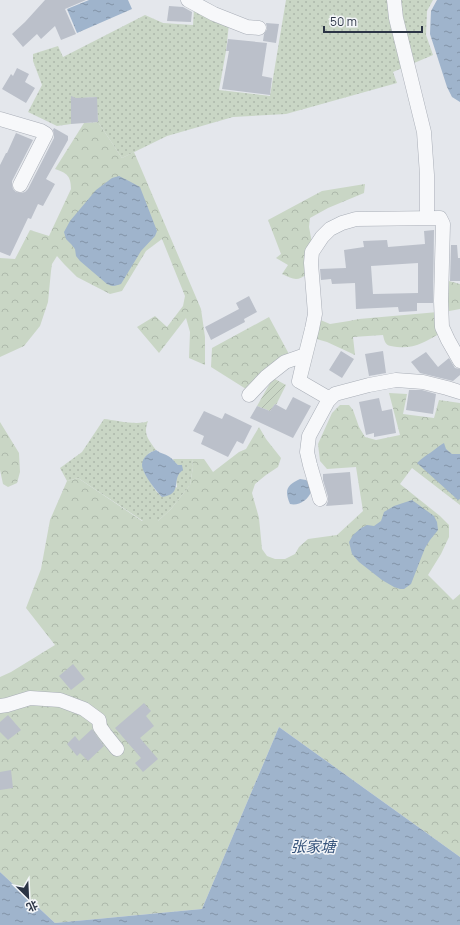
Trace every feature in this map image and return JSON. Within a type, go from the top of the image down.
[{"type":"street","points":[[188,0],[220,16],[247,26],[259,28]]},
{"type":"street","points":[[394,0],[396,18],[424,132],[427,174],[427,218]]},
{"type":"street","points":[[0,119],[41,131],[46,134],[20,185]]},
{"type":"street","points":[[330,399],[298,380],[315,314],[311,263],[312,252],[316,244],[330,229],[342,223],[356,219],[440,218],[443,224],[441,301],[442,327],[460,361]]},
{"type":"street","points":[[249,395],[266,377],[285,362],[305,355]]},
{"type":"street","points":[[320,499],[307,452],[309,436],[328,401],[335,394],[396,380],[423,382],[460,392]]},
{"type":"street","points":[[0,706],[30,698],[60,700],[84,709],[99,720],[100,727],[117,749]]},
{"type":"green space","points":[[286,0],[433,0],[427,11],[426,35],[433,55],[393,72],[397,83],[286,114],[233,117],[167,136],[122,158],[98,122],[96,97],[71,99],[71,124],[57,126],[28,112],[42,85],[33,61],[33,54],[58,46],[63,57],[145,15],[163,23],[193,25],[194,9],[229,24],[219,90],[270,96]]},
{"type":"green space","points":[[98,122],[122,158],[134,152],[201,309],[205,337],[205,365],[189,358],[190,332],[186,318],[159,353],[137,327],[155,316],[167,327],[183,306],[185,296],[162,239],[146,251],[122,291],[110,294],[77,277],[57,256],[52,264],[48,302],[40,326],[24,346],[0,357],[0,258],[15,259],[30,230],[49,236],[71,189],[68,176],[55,169],[84,123]]},
{"type":"green space","points":[[365,184],[364,193],[328,208],[310,218],[309,227],[312,243],[307,274],[295,279],[282,274],[288,265],[276,258],[281,254],[268,220],[322,191]]},
{"type":"green space","points":[[445,280],[460,284],[460,309],[444,312]]},
{"type":"green space","points":[[438,312],[439,334],[414,346],[394,347],[386,343],[383,335],[353,337],[355,355],[327,342],[313,338],[318,319],[330,324],[359,319]]},
{"type":"green space","points":[[269,317],[290,356],[246,389],[211,367],[212,348]]},
{"type":"green space","points":[[273,378],[286,385],[276,405],[275,404],[270,411],[257,406]]},
{"type":"green space","points":[[389,393],[407,394],[403,414],[434,418],[439,400],[460,403],[460,505],[412,468],[400,484],[449,525],[449,537],[441,554],[428,575],[453,600],[460,594],[460,857],[279,727],[202,909],[55,923],[0,872],[0,677],[11,672],[55,645],[26,608],[41,569],[50,520],[67,481],[78,478],[142,521],[158,521],[171,509],[190,485],[193,467],[192,459],[204,459],[213,472],[239,452],[246,449],[259,427],[266,439],[281,458],[278,467],[255,484],[252,493],[259,518],[262,549],[267,556],[275,559],[285,559],[295,554],[299,547],[308,539],[337,535],[363,511],[356,467],[327,469],[320,461],[318,444],[332,413],[340,405],[349,405],[353,410],[359,427],[365,437],[376,440],[400,435]]},
{"type":"green space","points":[[104,419],[133,423],[148,421],[146,433],[156,450],[149,453],[144,472],[156,491],[162,497],[177,487],[176,479],[179,473],[178,465],[173,459],[192,459],[193,467],[190,485],[171,509],[158,521],[143,521],[78,478],[67,481],[60,468],[82,452]]},
{"type":"green space","points":[[0,422],[19,453],[20,472],[17,483],[8,487],[3,484],[0,470]]},
{"type":"water","points":[[89,0],[128,0],[132,9],[77,33],[67,9]]},
{"type":"water","points":[[437,0],[460,0],[460,102],[452,97],[447,87],[430,34],[431,11]]},
{"type":"water","points":[[119,176],[140,187],[157,231],[155,236],[141,251],[121,284],[112,286],[107,284],[80,261],[76,256],[75,249],[66,239],[64,232],[70,221],[96,190],[112,178]]},
{"type":"water","points":[[444,443],[446,449],[452,454],[460,454],[460,499],[458,500],[417,463]]},
{"type":"water","points":[[156,450],[169,457],[178,465],[182,465],[183,470],[177,478],[173,493],[162,497],[147,477],[142,465],[145,457]]},
{"type":"water","points":[[300,479],[306,480],[310,483],[311,492],[308,498],[303,502],[290,504],[287,495],[288,488],[292,483]]},
{"type":"water","points":[[412,500],[434,516],[437,522],[438,530],[425,548],[411,584],[404,589],[400,589],[382,580],[359,562],[352,554],[349,542],[353,535],[361,528],[367,525],[374,526],[381,521],[384,512],[394,506]]},
{"type":"water","name":"张家塘","points":[[279,727],[460,857],[460,925],[0,925],[0,872],[55,923],[202,909]]},
{"type":"building","points":[[45,0],[86,0],[65,9],[76,34],[61,40],[55,26],[41,39],[37,34],[23,47],[12,34]]},
{"type":"building","points":[[169,6],[183,7],[192,12],[191,22],[167,21]]},
{"type":"building","points":[[266,23],[279,24],[276,43],[263,41],[264,34],[267,29]]},
{"type":"building","points":[[228,39],[267,43],[262,76],[272,78],[270,95],[222,89],[229,51],[226,51]]},
{"type":"building","points":[[17,68],[29,74],[25,82],[35,88],[26,103],[2,89],[11,74],[13,76]]},
{"type":"building","points":[[71,96],[76,98],[97,97],[98,122],[71,124]]},
{"type":"building","points":[[54,128],[68,136],[68,140],[46,179],[55,184],[43,206],[38,204],[31,219],[28,218],[10,256],[0,252],[0,165],[16,133],[33,140],[12,181],[13,189],[16,192],[25,192],[28,189],[54,138]]},
{"type":"building","points":[[434,230],[433,303],[417,303],[417,311],[399,312],[398,307],[356,309],[355,283],[332,284],[331,279],[321,280],[320,269],[346,268],[344,250],[364,247],[363,241],[387,240],[388,247],[425,244],[424,231]],"holes":[[[418,263],[418,293],[373,294],[371,266]]]},
{"type":"building","points":[[451,245],[457,245],[458,258],[460,258],[460,281],[450,281]]},
{"type":"building","points":[[249,296],[257,312],[244,319],[245,322],[211,340],[205,327],[239,309],[236,303]]},
{"type":"building","points":[[341,351],[354,359],[342,378],[329,370]]},
{"type":"building","points":[[383,351],[386,373],[369,376],[365,354]]},
{"type":"building","points":[[426,352],[438,367],[449,358],[455,368],[460,369],[460,375],[453,381],[420,373],[411,362]]},
{"type":"building","points":[[409,390],[422,390],[436,394],[433,414],[406,410]]},
{"type":"building","points":[[293,397],[311,406],[293,438],[250,418],[257,406],[270,411],[275,404],[286,410]]},
{"type":"building","points":[[379,398],[382,411],[392,409],[396,433],[374,437],[374,433],[366,435],[359,402]]},
{"type":"building","points":[[204,411],[222,419],[225,413],[252,426],[243,444],[237,441],[228,457],[201,444],[204,436],[193,431]]},
{"type":"building","points":[[350,472],[353,504],[326,506],[328,497],[323,480],[323,474]]},
{"type":"building","points":[[73,664],[85,679],[71,690],[59,676]]},
{"type":"building","points":[[144,703],[151,711],[146,716],[154,726],[140,738],[158,759],[143,772],[135,763],[141,758],[115,728]]},
{"type":"building","points":[[8,715],[21,730],[8,740],[0,732],[0,722]]},
{"type":"building","points":[[92,729],[104,746],[88,761],[80,753],[77,756],[67,744],[75,736],[79,741]]},
{"type":"building","points":[[11,770],[13,788],[0,790],[0,772]]}]
